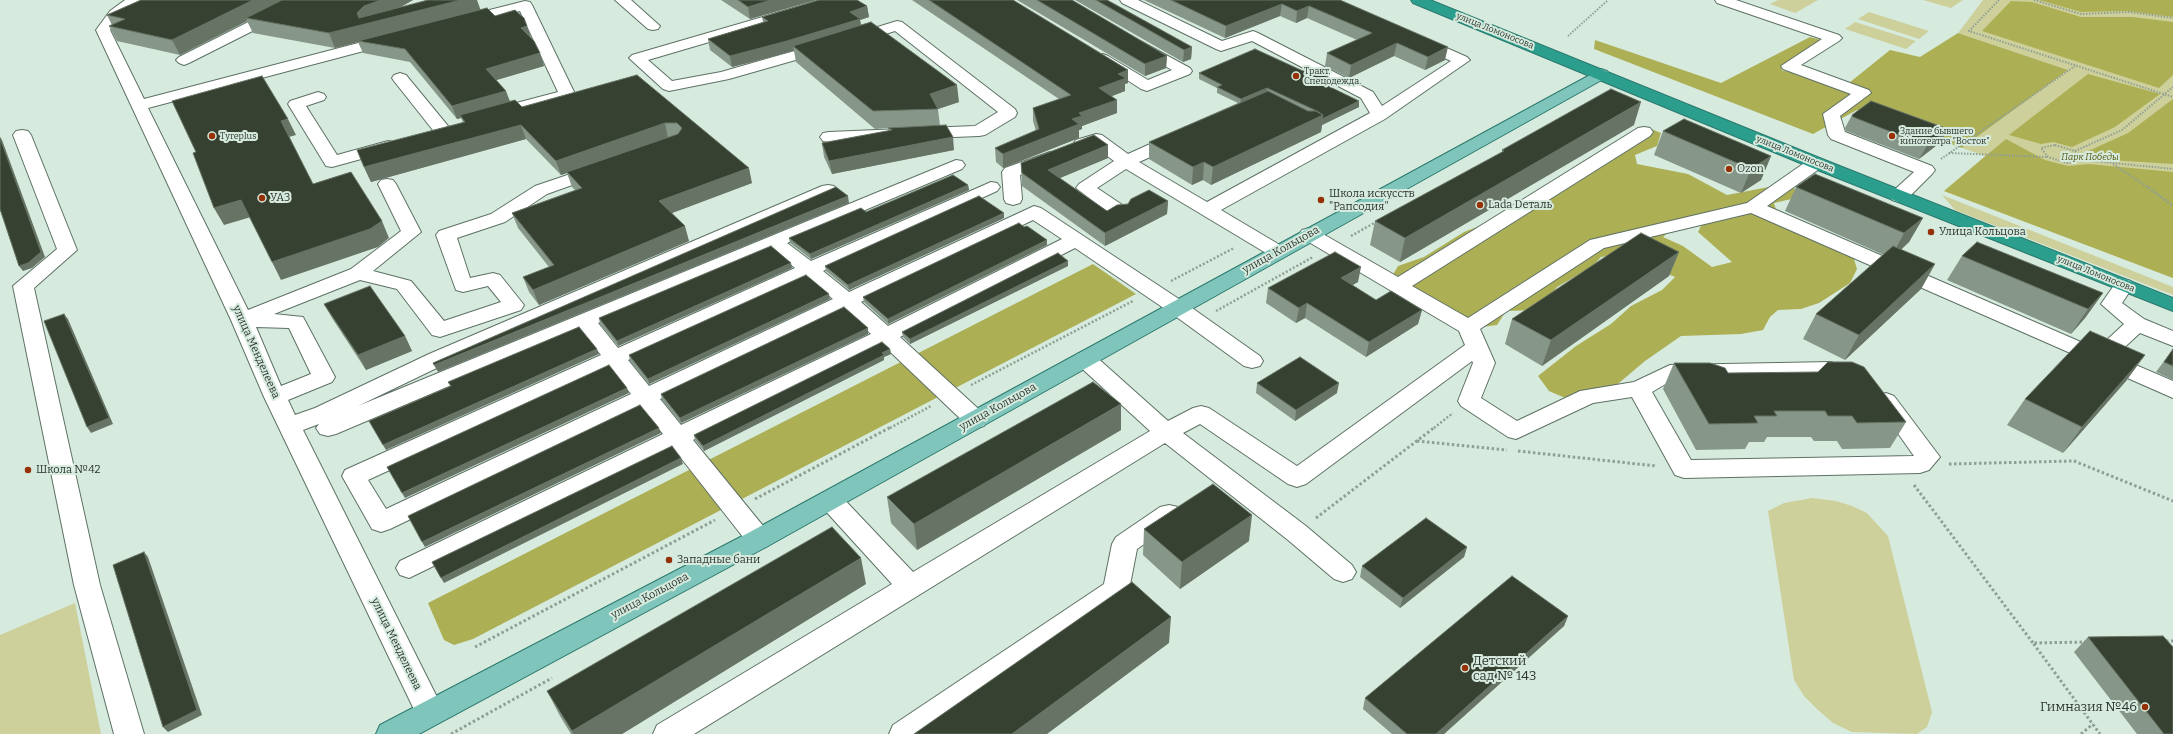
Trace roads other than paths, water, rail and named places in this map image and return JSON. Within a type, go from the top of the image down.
[{"type":"highway","name":"улица Ломоносова","points":[[1418,0],[1816,163],[2173,305]]},
{"type":"main road","name":"улица Кольцова","points":[[392,734],[759,539],[1601,74]]},
{"type":"street","name":"улица Менделеева","points":[[134,0],[115,14],[103,30],[242,320],[289,426],[430,713]]},
{"type":"street","points":[[184,60],[303,0]]},
{"type":"street","points":[[622,0],[653,26]]},
{"type":"street","points":[[829,137],[979,131],[1009,113],[897,25],[751,69],[669,86],[637,58],[837,0]]},
{"type":"street","points":[[1127,0],[1221,46],[1253,36],[1367,95],[1379,115]]},
{"type":"street","points":[[1722,0],[1834,38],[1789,66],[1863,93],[1831,114],[1837,135],[1926,170],[1899,196]]},
{"type":"street","points":[[448,25],[530,2],[567,94],[479,119]]},
{"type":"street","points":[[1207,210],[1379,115],[1462,60],[1404,35]]},
{"type":"street","points":[[139,105],[401,37]]},
{"type":"street","points":[[1092,53],[1147,86],[1184,71],[1130,40]]},
{"type":"street","points":[[400,78],[442,130]]},
{"type":"street","points":[[318,97],[296,104],[332,162],[405,141]]},
{"type":"street","points":[[991,186],[990,177],[1000,166],[1099,128]]},
{"type":"street","points":[[1398,286],[1644,132]]},
{"type":"street","points":[[1120,212],[1085,188],[1126,162],[1189,134]]},
{"type":"street","points":[[22,135],[67,250],[23,286],[87,585],[129,734]]},
{"type":"street","points":[[1013,199],[1011,172],[1096,139],[1126,162],[1278,252]]},
{"type":"street","points":[[668,734],[1166,432],[1201,414],[1297,478],[1472,337],[1597,244],[1753,207],[1816,163]]},
{"type":"street","points":[[358,273],[404,285],[440,330],[514,305],[492,278],[463,286],[446,235],[498,218],[541,190],[616,164]]},
{"type":"street","points":[[328,428],[956,165]]},
{"type":"street","points":[[242,320],[358,273],[411,232],[388,184]]},
{"type":"street","points":[[991,186],[1034,212],[1178,308],[1252,362]]},
{"type":"street","points":[[991,186],[354,476],[382,522],[1034,212]]},
{"type":"street","points":[[289,426],[323,414],[437,360],[828,190]]},
{"type":"street","points":[[1753,207],[2173,390]]},
{"type":"street","points":[[1309,234],[1398,286],[1472,337],[1484,363],[1469,401],[1516,431],[1588,396],[1639,389],[1670,372],[1831,369],[1882,395],[1928,457],[1909,465],[1684,469],[1639,389]]},
{"type":"street","points":[[408,568],[885,336],[1076,240]]},
{"type":"street","points":[[773,242],[848,301],[976,420]]},
{"type":"street","points":[[2124,285],[2111,304],[2136,324],[2173,339]]},
{"type":"street","points":[[242,320],[296,322],[324,376],[275,396]]},
{"type":"street","points":[[585,320],[647,396],[734,510],[759,539]]},
{"type":"street","points":[[2100,358],[2136,324]]},
{"type":"street","points":[[1085,360],[1166,432],[1206,490],[1297,533],[1343,572]]},
{"type":"street","points":[[904,734],[1116,590],[1125,544],[1206,490]]},
{"type":"street","points":[[830,500],[911,587]]},
{"type":"place","name":"Тракт. Спецодежда.","points":[[1296,76]]},
{"type":"place","name":"Tyreplus","points":[[212,136]]},
{"type":"place","name":"Здание бывшего кинотеатра \"Восток\"","points":[[1892,136]]},
{"type":"place","name":"Ozon","points":[[1729,169]]},
{"type":"place","name":"УАЗ","points":[[262,198]]},
{"type":"place","name":"Школа искусств \"Рапсодия\"","points":[[1321,200]]},
{"type":"place","name":"Lada Dеталь","points":[[1480,205]]},
{"type":"place","name":"Улица Кольцова","points":[[1931,232]]},
{"type":"place","name":"Школа №42","points":[[28,470]]},
{"type":"place","name":"Западные бани","points":[[669,560]]},
{"type":"place","name":"Детский сад № 143","points":[[1465,668]]},
{"type":"place","name":"Гимназия №46","points":[[2145,707]]},
{"type":"park label","name":"Парк Победы","points":[[2090,157]]}]
